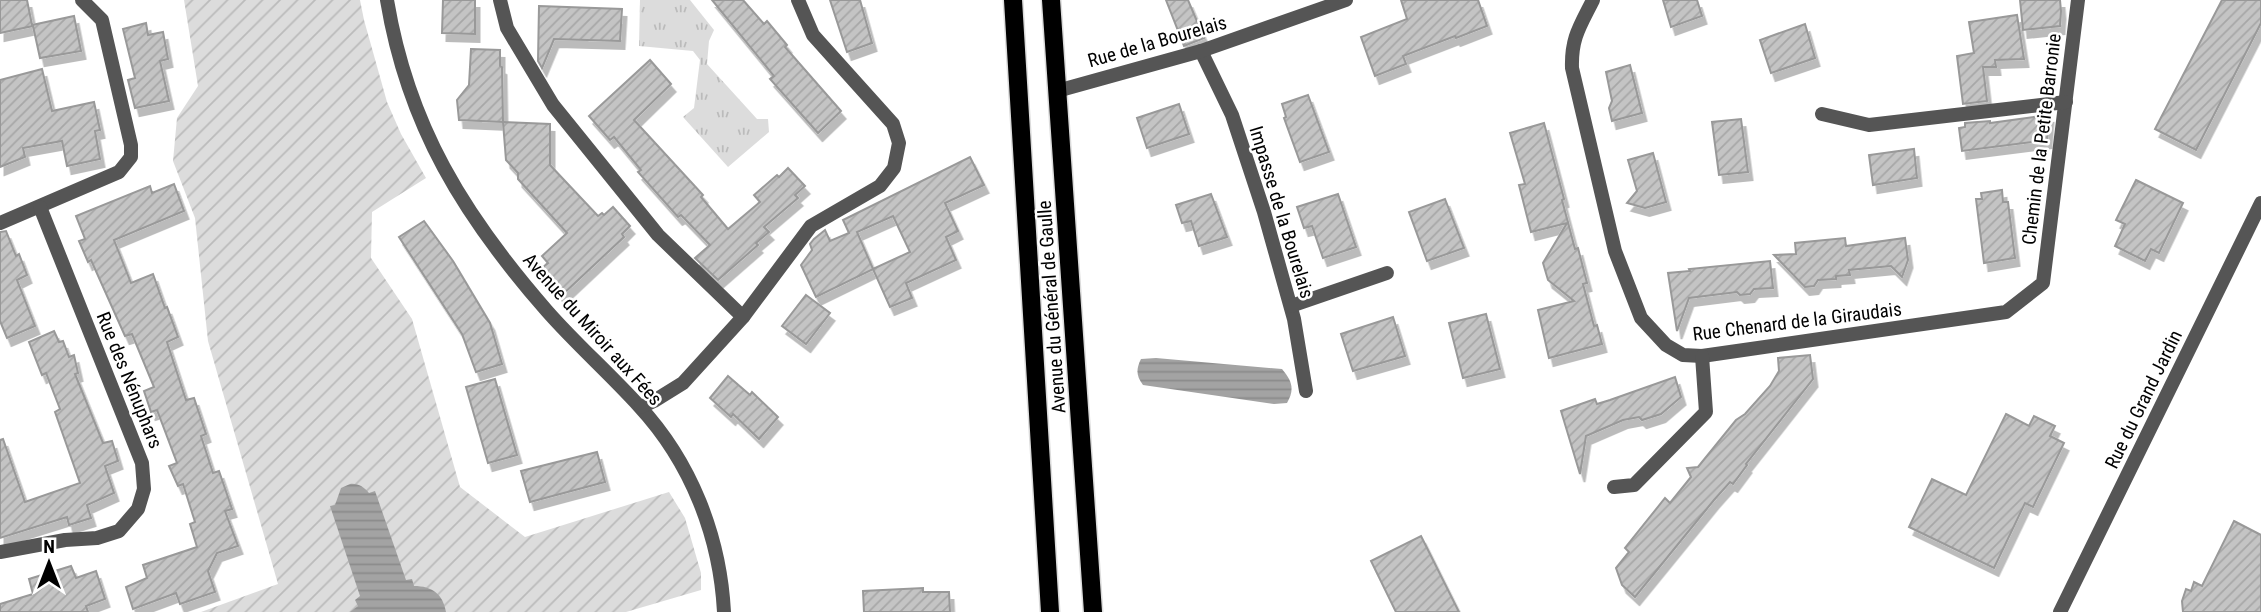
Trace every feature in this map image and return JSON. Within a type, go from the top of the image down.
[{"type":"main road","name":"Avenue du Général de Gaulle","points":[[1013,0],[1050,612]]},
{"type":"main road","name":"Avenue du Général de Gaulle","points":[[1051,0],[1093,612]]},
{"type":"street","points":[[0,223],[120,173],[131,157],[131,145],[102,20],[82,0]]},
{"type":"street","name":"Avenue du Miroir aux Fées","points":[[387,0],[405,76],[425,131],[466,208],[498,252],[548,312],[641,407],[670,444],[690,478],[709,525],[723,587],[724,612]]},
{"type":"street","points":[[499,0],[507,28],[553,105],[658,235],[743,317]]},
{"type":"street","points":[[641,407],[683,383],[743,317],[811,226],[880,186],[894,168],[899,143],[893,124],[813,35],[798,0]]},
{"type":"street","name":"Rue de la Bourelais","points":[[1057,91],[1201,51],[1346,0]]},
{"type":"street","name":"Rue Chenard de la Giraudais","points":[[1593,0],[1575,34],[1571,49],[1572,68],[1615,251],[1641,318],[1666,345],[1683,355],[1702,356],[2006,312],[2043,282]]},
{"type":"street","name":"Chemin de la Petite Barronie","points":[[2043,282],[2078,0]]},
{"type":"street","name":"Impasse de la Bourelais","points":[[1201,51],[1232,115],[1264,212],[1291,306],[1306,391]]},
{"type":"street","points":[[1822,114],[1869,125],[2066,102]]},
{"type":"street","name":"Rue du Grand Jardin","points":[[2060,612],[2261,203]]},
{"type":"street","name":"Rue des Nénuphars","points":[[0,552],[65,540],[97,538],[119,531],[138,509],[144,489],[142,463],[40,207]]},
{"type":"street","points":[[1291,306],[1387,273]]},
{"type":"street","points":[[1614,487],[1634,485],[1706,412],[1702,356]]},
{"type":"green space","points":[[184,0],[360,0],[387,102],[401,134],[426,178],[372,212],[371,258],[412,319],[460,487],[525,537],[669,492],[685,518],[701,573],[701,590],[626,612],[201,612],[278,584],[208,341],[195,218],[173,161],[177,118],[198,86]]},
{"type":"green space","points":[[640,0],[690,0],[714,30],[709,41],[707,64],[757,119],[768,119],[769,132],[728,167],[683,117],[694,108],[700,60],[693,51],[639,46]]},
{"type":"shaded area","points":[[1141,359],[1282,369],[1292,389],[1287,403],[1274,404],[1143,385],[1138,372]]},
{"type":"shaded area","points":[[350,484],[361,486],[369,493],[375,491],[406,580],[412,579],[414,586],[436,592],[446,612],[350,612],[358,606],[355,600],[360,596],[330,506],[335,505],[341,488]]},
{"type":"building","points":[[0,0],[27,0],[32,25],[74,16],[81,51],[40,58],[33,26],[0,33]]},
{"type":"building","points":[[443,0],[475,0],[475,34],[442,33]]},
{"type":"building","points":[[712,0],[743,0],[764,24],[767,21],[787,45],[785,47],[841,111],[818,133],[770,79],[774,76]]},
{"type":"building","points":[[830,0],[860,0],[872,43],[847,52]]},
{"type":"building","points":[[1166,0],[1188,0],[1204,38],[1184,46]]},
{"type":"building","points":[[1401,0],[1478,0],[1487,26],[1403,56],[1406,64],[1375,76],[1361,37],[1407,19]]},
{"type":"building","points":[[1663,0],[1697,0],[1702,16],[1671,27]]},
{"type":"building","points":[[2020,0],[2060,0],[2060,26],[2023,30]]},
{"type":"building","points":[[2222,0],[2261,0],[2261,23],[2196,150],[2155,129]]},
{"type":"building","points":[[539,6],[622,9],[620,41],[554,39],[542,68],[538,61]]},
{"type":"building","points":[[2017,15],[2024,59],[1995,60],[1996,67],[1983,67],[1987,101],[1963,104],[1957,56],[1974,53],[1969,22]]},
{"type":"building","points":[[146,23],[148,35],[163,32],[168,59],[160,61],[169,101],[135,108],[128,80],[135,78],[123,29]]},
{"type":"building","points":[[1805,24],[1815,58],[1771,73],[1760,40]]},
{"type":"building","points":[[471,49],[500,50],[503,122],[459,120],[457,100],[469,85]]},
{"type":"building","points":[[650,60],[671,84],[634,120],[703,195],[701,197],[728,229],[760,202],[754,195],[788,168],[805,186],[795,195],[798,198],[764,227],[769,232],[756,243],[758,245],[718,280],[695,258],[710,245],[681,215],[678,217],[638,172],[641,170],[614,137],[610,140],[589,116]]},
{"type":"building","points":[[1630,65],[1642,113],[1612,121],[1609,108],[1612,101],[1606,72]]},
{"type":"building","points":[[42,69],[52,111],[94,102],[100,130],[95,131],[100,159],[67,166],[62,141],[23,148],[25,157],[0,167],[0,80]]},
{"type":"building","points":[[1308,95],[1329,152],[1300,162],[1284,118],[1286,117],[1282,104]]},
{"type":"building","points":[[1179,104],[1189,134],[1147,148],[1137,118]]},
{"type":"building","points":[[2049,115],[2047,140],[1962,151],[1959,128],[1965,127],[1965,123],[1990,123]]},
{"type":"building","points":[[1741,119],[1748,172],[1719,175],[1712,122]]},
{"type":"building","points":[[503,122],[550,124],[550,165],[598,216],[602,213],[604,215],[613,207],[630,226],[622,234],[624,237],[561,296],[538,271],[548,263],[542,256],[567,233],[518,179],[518,173],[506,160]]},
{"type":"building","points":[[1544,123],[1575,249],[1578,248],[1587,283],[1583,284],[1594,326],[1597,325],[1602,344],[1549,358],[1538,310],[1574,301],[1548,280],[1543,263],[1567,223],[1531,232],[1519,185],[1525,184],[1510,133]]},
{"type":"building","points":[[1914,149],[1917,178],[1873,185],[1869,155]]},
{"type":"building","points":[[1653,153],[1666,202],[1645,208],[1627,203],[1637,191],[1628,160]]},
{"type":"building","points":[[970,157],[984,185],[945,203],[958,231],[946,237],[956,260],[906,283],[912,298],[890,307],[873,269],[816,297],[801,265],[812,250],[810,244],[825,230],[830,241],[849,233],[843,220]],"holes":[[[893,216],[910,252],[873,269],[857,232]]]},
{"type":"building","points":[[2136,180],[2183,203],[2159,253],[2151,249],[2145,261],[2115,246],[2125,224],[2116,220]]},
{"type":"building","points":[[174,184],[184,211],[114,240],[131,283],[153,274],[165,308],[167,307],[178,337],[167,342],[186,400],[194,398],[206,434],[201,436],[213,473],[219,471],[232,509],[225,511],[238,546],[217,553],[208,571],[215,592],[180,604],[176,593],[133,609],[126,587],[147,578],[143,565],[197,547],[190,524],[195,522],[183,484],[178,486],[169,466],[177,463],[157,410],[151,412],[144,391],[154,387],[132,334],[125,336],[91,260],[88,262],[79,241],[85,239],[76,216],[150,186],[152,193]]},
{"type":"building","points":[[2002,190],[2003,202],[2008,202],[2015,258],[1984,263],[1976,199],[1982,199],[1981,193]]},
{"type":"building","points":[[1211,194],[1227,237],[1199,246],[1191,221],[1182,223],[1176,205]]},
{"type":"building","points":[[1338,194],[1356,247],[1323,258],[1312,226],[1304,228],[1297,207]]},
{"type":"building","points":[[1445,199],[1464,248],[1427,261],[1409,212]]},
{"type":"building","points":[[424,221],[453,261],[490,323],[502,364],[476,372],[462,334],[399,237]]},
{"type":"building","points":[[6,231],[27,275],[17,280],[35,326],[7,338],[0,321],[0,232]]},
{"type":"building","points":[[1845,238],[1846,246],[1905,238],[1908,260],[1902,277],[1891,266],[1849,270],[1850,275],[1818,280],[1814,286],[1805,287],[1774,255],[1796,254],[1795,243]]},
{"type":"building","points":[[1770,261],[1773,288],[1754,289],[1750,294],[1740,295],[1737,292],[1689,298],[1677,331],[1668,273]]},
{"type":"building","points":[[806,295],[830,313],[806,344],[782,326]]},
{"type":"building","points":[[1486,314],[1500,369],[1463,378],[1449,323]]},
{"type":"building","points":[[1393,317],[1405,356],[1353,371],[1341,334]]},
{"type":"building","points":[[54,331],[59,342],[63,341],[69,357],[74,355],[78,373],[75,374],[103,443],[112,441],[118,461],[105,466],[114,493],[87,505],[91,518],[69,525],[67,517],[0,538],[0,440],[3,439],[25,502],[80,483],[55,412],[60,409],[46,373],[42,375],[29,342]]},
{"type":"building","points":[[1810,355],[1813,379],[1733,484],[1730,482],[1714,500],[1635,597],[1622,585],[1616,568],[1629,552],[1625,548],[1665,498],[1670,503],[1691,477],[1687,468],[1698,467],[1736,420],[1745,414],[1770,386],[1779,371],[1778,358]]},
{"type":"building","points":[[728,376],[750,395],[752,392],[778,417],[759,439],[733,414],[731,417],[710,398]]},
{"type":"building","points":[[1675,377],[1681,397],[1661,414],[1642,420],[1639,417],[1623,420],[1586,436],[1580,474],[1561,411],[1595,399],[1597,404]]},
{"type":"building","points":[[495,379],[517,455],[488,463],[466,387]]},
{"type":"building","points":[[2006,414],[2029,426],[2034,416],[2055,426],[2050,436],[2064,443],[2033,507],[2025,503],[1994,568],[1909,527],[1932,479],[1966,495]]},
{"type":"building","points":[[597,452],[605,482],[530,502],[521,471]]},
{"type":"building","points":[[2234,521],[2261,535],[2261,612],[2183,612],[2182,601],[2186,589],[2191,591],[2194,582],[2202,586]]},
{"type":"building","points":[[1421,536],[1459,612],[1396,612],[1371,561]]},
{"type":"building","points":[[71,566],[76,578],[96,571],[105,599],[86,606],[88,612],[0,612],[0,604],[33,594],[29,579]]},
{"type":"building","points":[[923,588],[923,592],[949,592],[950,612],[864,612],[863,591]]}]
